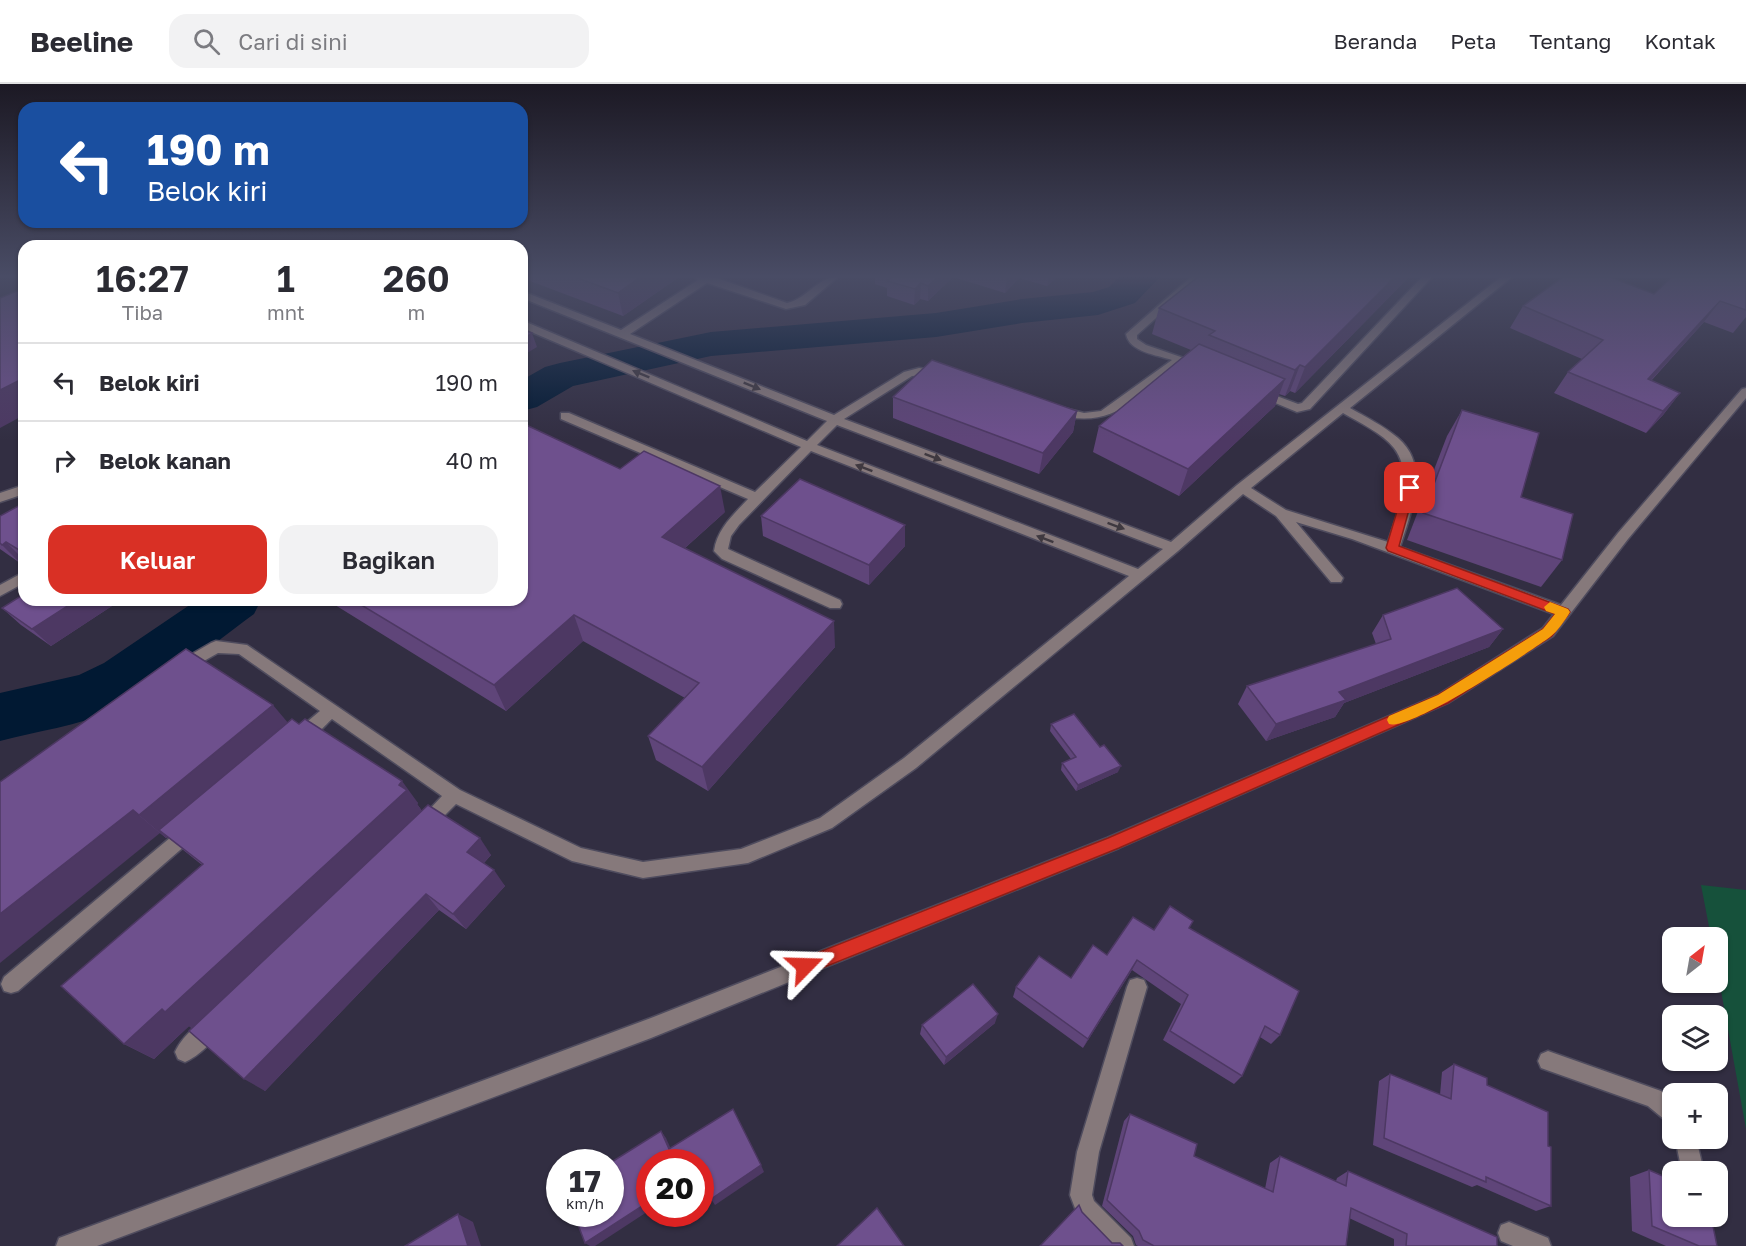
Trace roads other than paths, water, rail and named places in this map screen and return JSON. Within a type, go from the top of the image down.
[{"type":"street","points":[[539,331],[808,446],[1139,575]]},
{"type":"street","points":[[614,331],[835,420],[1173,548]]},
{"type":"street","points":[[622,334],[626,331]]},
{"type":"street","points":[[1134,331],[1131,334],[1132,340],[1142,347],[1180,359],[1212,373]]},
{"type":"street","points":[[1244,386],[1297,408],[1306,406],[1376,331]]},
{"type":"street","points":[[171,673],[216,647],[242,649],[454,795],[578,855],[643,870],[742,858],[826,824],[909,763],[1173,548],[1242,488],[1439,331]]},
{"type":"street","points":[[1045,406],[1076,417],[1101,416],[1180,359]]},
{"type":"street","points":[[835,604],[727,556],[721,551],[721,544],[726,533],[757,498],[835,420],[908,374],[919,371],[950,375]]},
{"type":"street","points":[[67,1246],[651,1028],[1113,843],[1443,699],[1548,632],[1623,536],[1746,392]]},
{"type":"street","points":[[1343,408],[1398,444],[1410,465],[1410,488],[1392,548]]},
{"type":"street","points":[[565,416],[757,498]]},
{"type":"street","points":[[1242,488],[1281,513],[1392,548],[1564,612]]},
{"type":"street","points":[[0,498],[18,491]]},
{"type":"street","points":[[1281,513],[1336,578]]},
{"type":"street","points":[[0,591],[18,580]]},
{"type":"street","points":[[288,748],[332,710]]},
{"type":"street","points":[[412,836],[454,795]]},
{"type":"street","points":[[11,984],[198,824]]},
{"type":"street","points":[[1123,1246],[1086,1208],[1081,1195],[1096,1122],[1137,987]]},
{"type":"street","points":[[185,1052],[227,1012]]},
{"type":"street","points":[[1548,1061],[1654,1098],[1662,1105]]},
{"type":"street","points":[[1509,1233],[1540,1246]]},
{"type":"waterway","points":[[528,395],[560,376],[711,344],[862,331]]},
{"type":"waterway","points":[[0,717],[91,695],[124,679],[227,606]]}]
